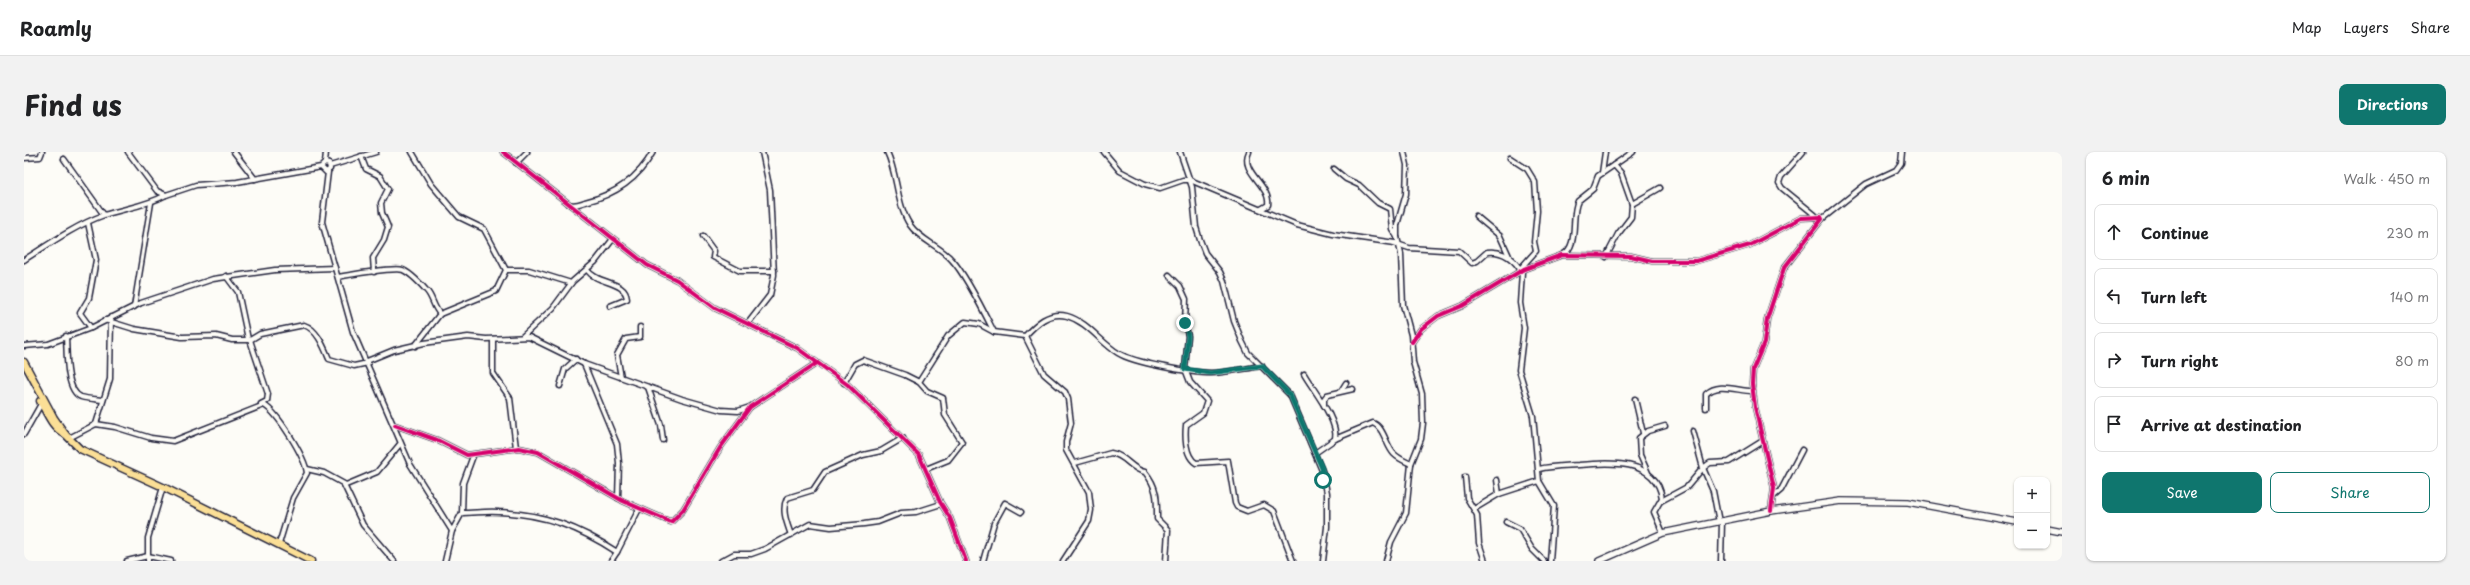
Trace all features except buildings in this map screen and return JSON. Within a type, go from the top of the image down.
[{"type":"main road","points":[[24,362],[42,397],[67,436]]},
{"type":"main road","points":[[24,372],[41,404],[58,431],[67,436],[88,453],[163,487],[311,561]]},
{"type":"main road","points":[[1599,561],[1663,533],[1771,511],[1852,500],[1892,501],[1942,507],[2014,521]]},
{"type":"main road","points":[[2050,530],[2062,532]]},
{"type":"street","points":[[24,158],[36,158],[40,156],[42,152]]},
{"type":"street","points":[[128,152],[157,191],[166,195]]},
{"type":"street","points":[[234,152],[255,179]]},
{"type":"street","points":[[24,260],[66,234],[104,215],[151,203],[166,195],[196,186],[255,179],[321,166],[325,163],[326,152]]},
{"type":"street","points":[[325,163],[330,166],[376,152]]},
{"type":"street","points":[[412,152],[431,184],[459,217],[484,229],[506,270]]},
{"type":"street","points":[[503,152],[647,266],[677,280],[715,308],[749,322],[797,348],[844,383],[919,455],[941,504],[950,518],[966,561]]},
{"type":"street","points":[[516,163],[527,152]]},
{"type":"street","points":[[569,204],[598,199],[626,184],[640,172],[653,152]]},
{"type":"street","points":[[749,322],[770,295],[774,271],[770,190],[762,152]]},
{"type":"street","points":[[887,152],[894,170],[905,215],[910,225],[916,232],[953,261],[994,332]]},
{"type":"street","points":[[1104,152],[1120,170],[1144,184],[1160,188],[1183,180],[1190,180],[1290,222],[1325,232],[1397,241],[1409,248],[1459,250],[1472,263],[1477,261],[1487,252],[1509,256]]},
{"type":"street","points":[[1180,152],[1190,180],[1200,240],[1205,253],[1220,272],[1234,321],[1248,352],[1290,395],[1323,473],[1326,493],[1327,527],[1323,561]]},
{"type":"street","points":[[1249,152],[1247,157],[1248,166],[1268,198],[1268,205],[1261,209]]},
{"type":"street","points":[[1397,241],[1398,225],[1406,194],[1407,165],[1404,152]]},
{"type":"street","points":[[1412,342],[1421,329],[1438,316],[1462,306],[1521,270],[1567,252],[1572,239],[1577,203],[1593,189],[1602,173],[1605,152]]},
{"type":"street","points":[[1602,173],[1633,152]]},
{"type":"street","points":[[1803,152],[1781,177],[1779,183],[1782,188],[1815,216]]},
{"type":"street","points":[[1771,511],[1774,496],[1772,478],[1761,442],[1752,391],[1753,369],[1764,344],[1767,319],[1780,275],[1788,260],[1822,219],[1866,184],[1896,170],[1901,163],[1902,152]]},
{"type":"street","points":[[361,156],[366,169],[380,176],[388,189],[381,203],[388,227],[384,240],[373,258],[374,272]]},
{"type":"street","points":[[1510,158],[1527,170],[1534,178],[1537,207],[1534,242],[1536,251],[1521,270],[1520,302],[1524,328],[1519,370],[1532,416],[1539,469],[1539,481],[1554,506],[1553,540],[1549,552],[1550,561]]},
{"type":"street","points":[[64,159],[104,215]]},
{"type":"street","points":[[1606,257],[1622,228],[1631,217],[1632,204],[1621,173],[1614,165]]},
{"type":"street","points":[[321,166],[323,172],[328,172]]},
{"type":"street","points":[[330,166],[322,222],[353,332],[395,425],[400,444],[410,464],[452,531]]},
{"type":"street","points":[[1334,169],[1346,180],[1359,185],[1381,205],[1390,209],[1392,228],[1397,241],[1402,263],[1403,305],[1412,342],[1413,362],[1422,394],[1424,417],[1421,439],[1411,464],[1406,513],[1391,542],[1386,561]]},
{"type":"street","points":[[1632,204],[1660,188]]},
{"type":"street","points":[[134,307],[151,203]]},
{"type":"street","points":[[1476,216],[1500,236],[1509,256],[1521,270]]},
{"type":"street","points":[[1562,255],[1606,257],[1631,256],[1652,261],[1696,261],[1750,245],[1795,221],[1815,216],[1821,217],[1822,219]]},
{"type":"street","points":[[88,223],[96,260],[89,298],[80,313],[92,328]]},
{"type":"street","points":[[703,236],[714,251],[713,257],[740,272],[774,271]]},
{"type":"street","points":[[523,336],[553,308],[571,283],[587,270],[613,239]]},
{"type":"street","points":[[24,346],[45,344],[92,328],[111,317],[167,293],[226,276],[280,270],[335,268]]},
{"type":"street","points":[[338,277],[402,269],[427,291],[440,314]]},
{"type":"street","points":[[506,270],[529,270],[571,283]]},
{"type":"street","points":[[415,346],[440,314],[496,291],[506,270]]},
{"type":"street","points":[[587,270],[591,276],[606,283],[619,286],[627,293],[627,299],[610,306]]},
{"type":"street","points":[[1169,275],[1180,286],[1186,300],[1185,323],[1188,336],[1185,369],[1190,382],[1207,401],[1203,412],[1186,425],[1187,449],[1190,457],[1196,463],[1228,461],[1237,507],[1247,511],[1264,505],[1274,511],[1293,561]]},
{"type":"street","points":[[67,436],[96,424],[115,427],[151,438],[173,441],[267,401],[268,394],[249,339],[238,292],[226,276]]},
{"type":"street","points":[[1026,336],[1038,322],[1046,317],[1066,315],[1088,328],[1108,346],[1125,357],[1210,373],[1262,366]]},
{"type":"street","points":[[96,424],[108,388],[110,375],[111,317]]},
{"type":"street","points":[[105,320],[112,323],[182,337],[204,335],[232,340],[249,339],[268,332],[304,325],[310,327],[317,335],[330,358],[354,366],[394,350],[415,346],[468,337],[493,339],[523,336],[576,359],[584,364],[648,387],[721,410],[738,411],[750,406],[817,363]]},
{"type":"street","points":[[919,382],[948,336],[965,322],[979,324],[994,332],[1026,336]]},
{"type":"street","points":[[621,377],[617,355],[626,340],[640,337],[640,327]]},
{"type":"street","points":[[66,336],[69,380],[73,390],[82,397],[103,400]]},
{"type":"street","points":[[1026,336],[1044,374],[1065,392],[1071,423],[1066,442],[1066,450],[1075,463],[1089,492],[1091,510],[1089,521],[1063,561]]},
{"type":"street","points":[[493,339],[493,373],[510,398],[516,448]]},
{"type":"street","points":[[560,386],[565,370],[576,359]]},
{"type":"street","points":[[844,383],[855,364],[862,360],[905,375],[919,382],[927,391],[944,398],[945,415],[962,442],[948,460],[926,469]]},
{"type":"street","points":[[584,364],[617,444],[619,463],[618,498]]},
{"type":"street","points":[[1304,374],[1324,405],[1335,429],[1335,439]]},
{"type":"street","points":[[1341,391],[1346,383]]},
{"type":"street","points":[[648,387],[661,425],[663,440]]},
{"type":"street","points":[[1706,408],[1706,394],[1710,390],[1730,388],[1752,391]]},
{"type":"street","points":[[1324,405],[1324,399],[1327,395],[1353,389]]},
{"type":"street","points":[[1635,399],[1643,433]]},
{"type":"street","points":[[24,434],[41,404]]},
{"type":"street","points":[[260,405],[267,406],[283,424],[307,469],[307,476]]},
{"type":"street","points":[[395,425],[437,440],[460,453],[473,456],[516,448],[538,452],[618,498],[639,509],[671,522],[683,510],[720,448],[750,406]]},
{"type":"street","points":[[1315,453],[1335,439],[1373,423],[1379,427],[1384,439],[1395,456],[1411,464]]},
{"type":"street","points":[[1661,501],[1661,493],[1643,464],[1640,451],[1640,438],[1643,433],[1665,426]]},
{"type":"street","points":[[1693,431],[1703,468],[1713,491],[1720,522],[1721,561]]},
{"type":"street","points":[[791,535],[784,504],[787,498],[812,490],[825,472],[858,457],[881,451],[903,438]]},
{"type":"street","points":[[1663,533],[1654,512],[1661,501],[1687,487],[1703,468],[1710,464],[1729,462],[1761,442]]},
{"type":"street","points":[[344,486],[377,472],[400,444]]},
{"type":"street","points":[[1774,496],[1781,490],[1802,450]]},
{"type":"street","points":[[1075,463],[1111,453],[1117,454],[1126,460],[1135,470],[1145,472],[1155,487],[1158,496],[1157,519],[1168,530],[1166,561]]},
{"type":"street","points":[[445,561],[452,531],[462,513],[463,483],[473,456]]},
{"type":"street","points":[[1539,469],[1558,465],[1620,463],[1636,467],[1651,477]]},
{"type":"street","points":[[307,469],[327,475],[344,486],[363,525],[394,561]]},
{"type":"street","points":[[279,544],[293,498],[307,476],[316,471]]},
{"type":"street","points":[[1465,477],[1467,498],[1474,509],[1478,520],[1479,543],[1485,561]]},
{"type":"street","points":[[1498,480],[1498,494]]},
{"type":"street","points":[[1474,509],[1498,494],[1539,481]]},
{"type":"street","points":[[148,561],[148,538],[163,487]]},
{"type":"street","points":[[983,561],[994,523],[1005,503],[1021,512]]},
{"type":"street","points":[[721,561],[734,554],[751,554],[810,524],[831,527],[878,522],[901,513],[916,512],[941,504]]},
{"type":"street","points":[[611,561],[639,509]]},
{"type":"street","points":[[462,513],[498,512],[530,515],[560,522],[571,525],[617,552]]},
{"type":"street","points":[[1506,522],[1520,529],[1532,549],[1544,561]]},
{"type":"street","points":[[127,561],[148,556],[171,561]]},
{"type":"cycle path","points":[[503,152],[647,265],[677,280],[715,308],[797,348],[848,385],[919,455],[940,502],[950,518],[966,561]]},
{"type":"cycle path","points":[[1412,342],[1421,329],[1438,316],[1462,306],[1524,269],[1562,255],[1631,256],[1652,261],[1696,261],[1750,245],[1801,218],[1821,217],[1822,219],[1784,268],[1767,319],[1764,343],[1753,369],[1752,384],[1755,407],[1774,488],[1771,511]]},
{"type":"cycle path","points":[[395,425],[437,440],[467,455],[519,448],[538,452],[623,501],[671,522],[683,510],[720,448],[750,407],[817,363]]},
{"type":"route","points":[[1185,323],[1188,336],[1185,369],[1210,373],[1262,366],[1290,395],[1319,465],[1322,468],[1323,480]]}]
